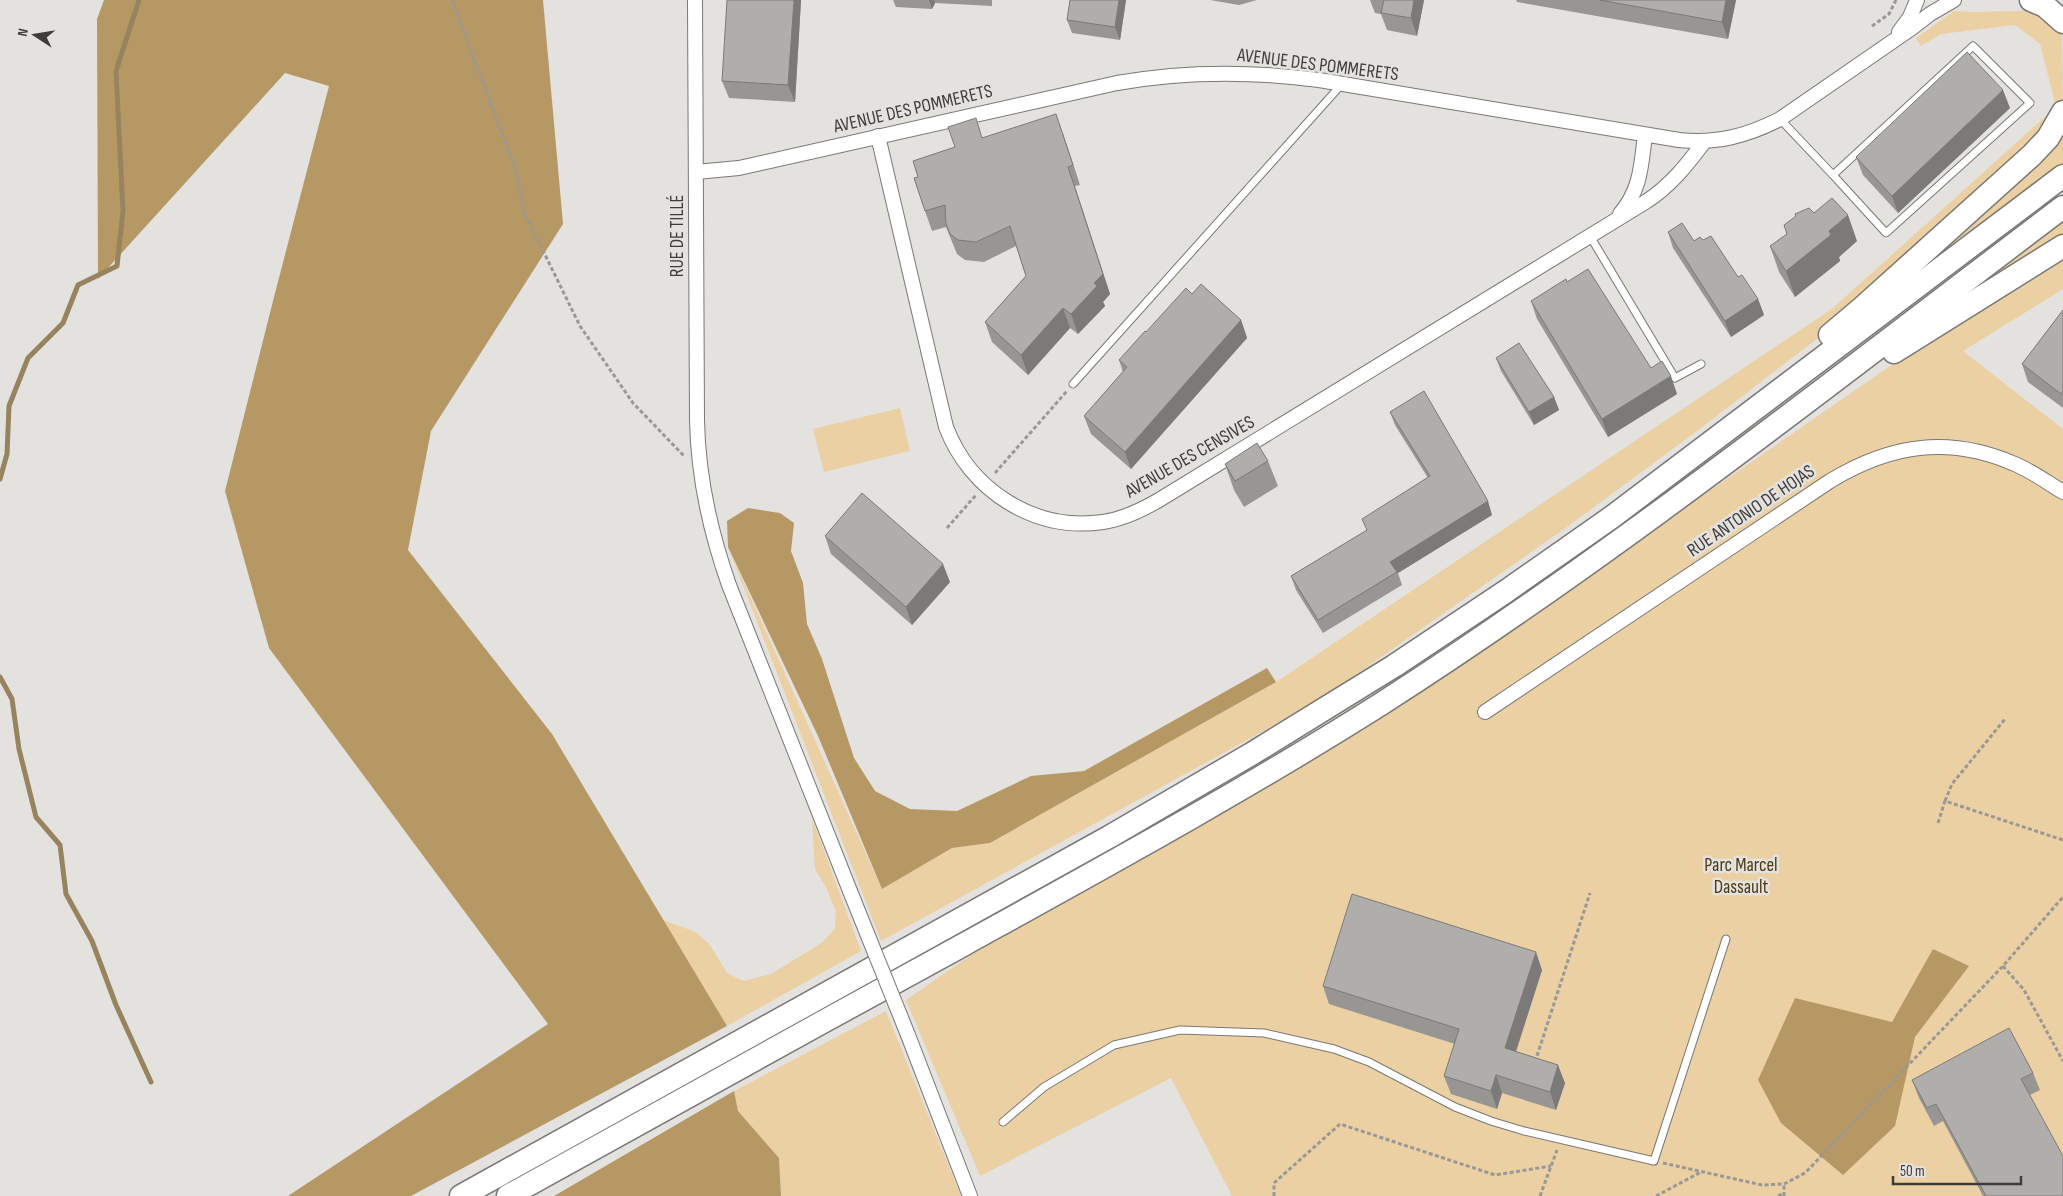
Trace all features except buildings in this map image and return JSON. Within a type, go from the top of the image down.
[{"type":"main road","points":[[2030,0],[2049,9],[2063,22]]},
{"type":"main road","points":[[1612,517],[1689,446],[1862,308],[2036,151],[2055,129],[2063,112]]},
{"type":"main road","points":[[461,1196],[1109,838],[1207,781],[1407,657],[1612,517],[2063,176]]},
{"type":"main road","points":[[508,1196],[1097,871],[1304,751],[1419,679],[1561,583],[1658,514],[2063,207]]},
{"type":"main road","points":[[1793,413],[2063,246]]},
{"type":"street","name":"RUE DE TILLÉ","points":[[695,0],[697,420],[700,472],[708,516],[729,585],[970,1196]]},
{"type":"street","name":"AVENUE DES POMMERETS","points":[[1885,46],[1906,23],[1917,0]]},
{"type":"street","name":"AVENUE DES POMMERETS","points":[[696,172],[739,168],[1117,83],[1153,77],[1232,73],[1295,77],[1343,84],[1645,135],[1704,142],[1730,139],[1758,130],[1780,118],[1930,14],[1954,0]]},
{"type":"street","name":"AVENUE DES CENSIVES","points":[[1615,220],[1630,202],[1638,184],[1645,135]]},
{"type":"street","name":"AVENUE DES CENSIVES","points":[[878,136],[946,427],[963,462],[984,485],[1020,509],[1055,521],[1089,523],[1104,522],[1132,513],[1159,500],[1647,202],[1665,188],[1684,169],[1704,142]]},
{"type":"street","name":"RUE ANTONIO DE HOJAS","points":[[1486,712],[1830,481],[1870,460],[1898,451],[1928,447],[1974,451],[2018,465],[2063,492]]},
{"type":"lane","points":[[1780,118],[1886,233],[2030,103],[1973,46],[1833,175]]},
{"type":"lane","points":[[1073,384],[1343,84]]},
{"type":"lane","points":[[1589,236],[1675,378],[1701,364]]},
{"type":"lane","points":[[1003,1122],[1044,1087],[1114,1045],[1180,1030],[1264,1033],[1334,1049],[1369,1062],[1472,1114],[1509,1127],[1654,1161],[1726,939]]},
{"type":"path","points":[[452,0],[515,168],[524,212],[580,326],[632,403],[700,472]]},
{"type":"path","points":[[1872,26],[1888,14],[1896,0]]},
{"type":"path","points":[[946,528],[1073,384]]},
{"type":"path","points":[[1938,823],[1952,784],[2005,719]]},
{"type":"path","points":[[1945,801],[2063,840]]},
{"type":"path","points":[[1533,1069],[1590,893]]},
{"type":"path","points":[[1654,1161],[1762,1185],[1784,1184],[1804,1173],[2003,966],[2063,898]]},
{"type":"path","points":[[2003,966],[2024,990],[2063,1061]]},
{"type":"path","points":[[1274,1196],[1274,1184],[1340,1124],[1495,1175],[1551,1166]]},
{"type":"path","points":[[1540,1196],[1561,1140]]},
{"type":"path","points":[[1656,1196],[1702,1172]]},
{"type":"path","points":[[1778,1196],[1784,1195],[1784,1184]]},
{"type":"green space","points":[[1954,11],[2022,11],[2037,13],[2062,32],[2063,109],[2053,126],[1839,322],[1697,431],[1567,527],[1318,701],[881,941],[728,547],[882,889],[952,848],[990,843],[1276,682],[1833,308],[2056,107],[2040,44],[2015,25],[1941,34],[1921,46],[1916,38]]},
{"type":"green space","points":[[2063,130],[2063,165],[1924,269],[1922,265]]},
{"type":"green space","points":[[2063,219],[2063,238],[1959,298]]},
{"type":"green space","name":"Parc Marcel Dassault","points":[[2063,254],[2063,289],[1963,351],[2063,429],[2063,1196],[1232,1196],[1171,1078],[980,1176],[906,1000],[978,950],[1365,729],[1935,335]]},
{"type":"green space","points":[[900,408],[910,451],[824,472],[813,429]]},
{"type":"green space","points":[[812,818],[861,951],[727,1026],[663,920],[696,932],[710,945],[727,973],[743,981],[771,974],[823,942],[835,928],[836,912],[826,887],[815,869]]},
{"type":"green space","points":[[886,1011],[961,1196],[781,1196],[779,1158],[738,1111],[734,1091]]},
{"type":"shaded area","points":[[104,0],[543,0],[563,224],[431,431],[408,550],[552,734],[727,1026],[411,1196],[288,1196],[548,1024],[269,648],[225,491],[329,86],[285,73],[98,279],[97,19]]},
{"type":"shaded area","points":[[748,508],[780,513],[794,523],[791,551],[803,583],[807,624],[822,659],[854,758],[875,791],[910,809],[957,811],[1031,776],[1084,771],[1267,668],[1276,682],[990,843],[952,848],[882,889],[818,736],[728,547],[727,521]]},
{"type":"shaded area","points":[[1933,949],[1969,966],[1915,1037],[1895,1126],[1843,1175],[1781,1123],[1758,1080],[1795,998],[1892,1022]]},
{"type":"shaded area","points":[[734,1091],[738,1111],[779,1158],[781,1196],[554,1196]]},
{"type":"waterway","points":[[0,479],[7,454],[9,406],[28,358],[63,323],[78,285],[117,266],[123,211],[116,71],[139,0]]},
{"type":"waterway","points":[[0,677],[12,699],[19,749],[36,817],[60,845],[66,894],[92,941],[116,1005],[151,1082]]}]
